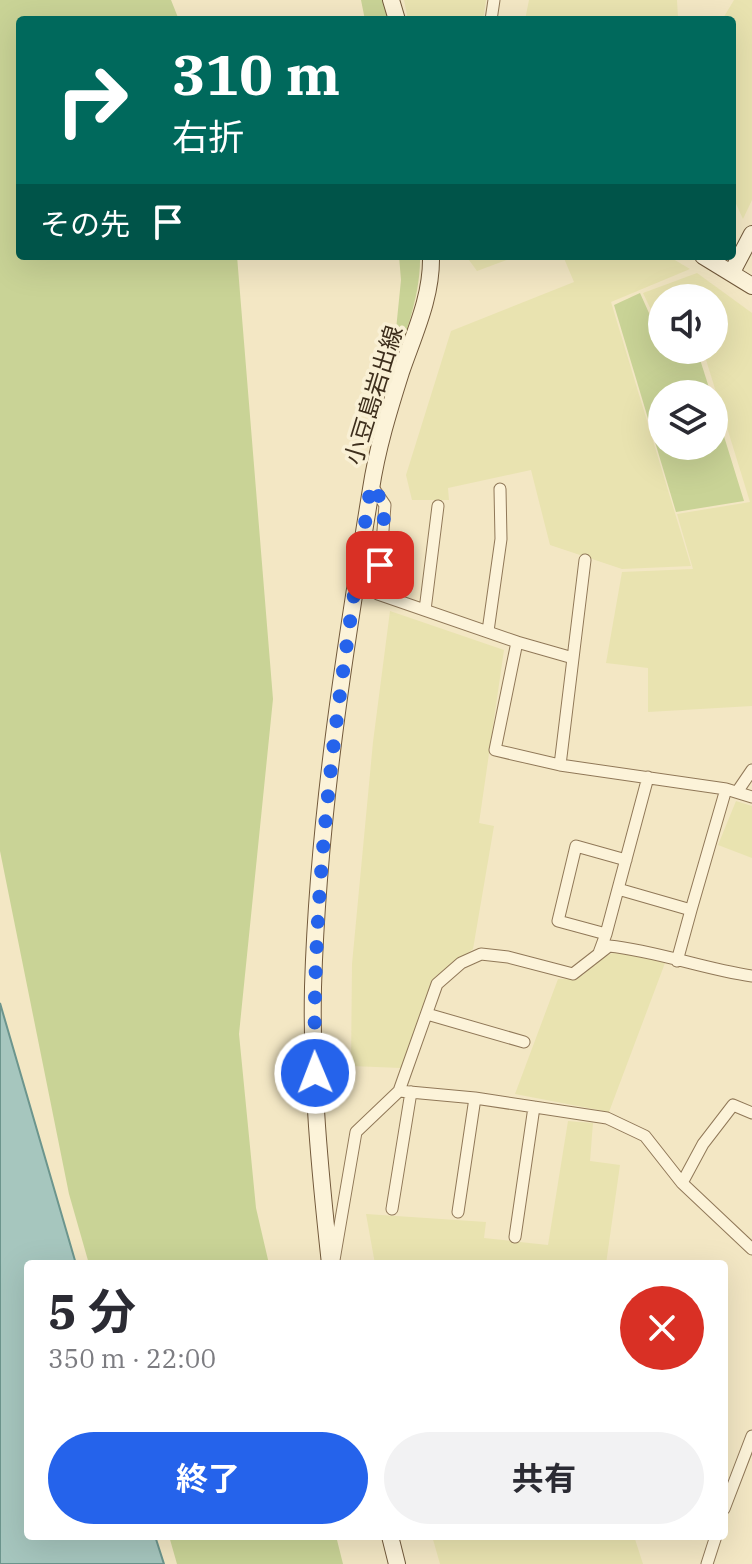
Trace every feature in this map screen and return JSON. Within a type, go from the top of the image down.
[{"type":"main road","points":[[732,272],[752,234]]},
{"type":"main road","name":"小豆島岩出線","points":[[331,1260],[316,1128],[313,989],[318,880],[336,712],[371,485],[379,443],[423,311],[431,276],[431,260]]},
{"type":"main road","points":[[710,260],[752,286]]},
{"type":"main road","points":[[391,1540],[397,1564]]},
{"type":"street","points":[[371,485],[385,505],[378,594],[573,658]]},
{"type":"street","points":[[488,631],[501,539],[500,489]]},
{"type":"street","points":[[425,610],[438,506]]},
{"type":"street","points":[[560,765],[585,560]]},
{"type":"street","points":[[517,642],[495,750],[560,765],[731,790],[752,797]]},
{"type":"street","points":[[677,961],[731,790],[752,770]]},
{"type":"street","points":[[599,953],[648,777]]},
{"type":"street","points":[[606,934],[558,921],[576,846],[626,860]]},
{"type":"street","points":[[618,889],[691,910]]},
{"type":"street","points":[[392,1209],[405,1092],[437,984],[461,963],[481,954],[508,957],[573,974],[609,946],[752,976]]},
{"type":"street","points":[[427,1014],[524,1042]]},
{"type":"street","points":[[332,1260],[356,1132],[405,1092],[475,1098],[607,1118],[645,1136],[682,1183],[752,1249]]},
{"type":"street","points":[[458,1212],[475,1098]]},
{"type":"street","points":[[682,1183],[703,1144],[733,1105],[752,1113]]},
{"type":"street","points":[[515,1237],[534,1107]]},
{"type":"street","points":[[728,1499],[752,1436]]},
{"type":"street","points":[[707,1564],[715,1540]]},
{"type":"shaded area","points":[[404,0],[486,0],[484,16],[407,16]]},
{"type":"shaded area","points":[[529,0],[677,0],[678,16],[526,16]]},
{"type":"shaded area","points":[[734,0],[752,0],[752,200],[743,219],[736,204],[736,16],[724,16]]},
{"type":"shaded area","points":[[469,260],[506,260],[477,271]]},
{"type":"shaded area","points":[[565,260],[675,260],[690,269],[611,302],[648,424],[648,460],[659,460],[691,566],[622,569],[550,545],[531,470],[448,488],[449,500],[412,500],[406,475],[451,331],[574,282]]},
{"type":"shaded area","points":[[697,273],[712,284],[667,284]]},
{"type":"shaded area","points":[[728,296],[752,313],[752,706],[648,712],[648,668],[606,663],[622,572],[693,569],[677,514],[750,502],[728,431],[728,380],[712,380],[707,364],[728,364]]},
{"type":"shaded area","points":[[390,611],[504,650],[479,823],[494,826],[473,949],[433,980],[401,1068],[351,1066],[352,964],[373,742]]},
{"type":"shaded area","points":[[736,801],[752,806],[752,858],[718,845]]},
{"type":"shaded area","points":[[613,953],[646,955],[665,963],[609,1112],[515,1094],[558,979],[575,979],[601,958]]},
{"type":"shaded area","points":[[568,1121],[593,1123],[590,1161],[620,1165],[607,1260],[374,1260],[366,1214],[486,1222],[484,1238],[548,1245]]},
{"type":"shaded area","points":[[433,1540],[635,1540],[643,1564],[440,1564]]},
{"type":"green space","points":[[0,0],[171,0],[177,16],[16,16],[16,260],[237,260],[273,699],[239,1034],[256,1208],[268,1260],[88,1260],[69,1194],[0,851]]},
{"type":"green space","points":[[361,0],[384,0],[390,16],[364,16]]},
{"type":"green space","points":[[399,260],[420,260],[418,287],[391,379],[401,280]]},
{"type":"green space","points":[[640,293],[648,311],[648,364],[701,364],[707,380],[648,380],[648,419],[614,305]]},
{"type":"green space","points":[[728,449],[744,501],[676,512],[660,460],[728,460]]},
{"type":"green space","points":[[170,1540],[337,1540],[343,1564],[177,1564]]},
{"type":"water","points":[[0,1003],[75,1260],[24,1260],[24,1540],[156,1540],[164,1564],[0,1564]]},
{"type":"route","points":[[315,1073],[313,989],[318,880],[336,712],[371,485],[385,505],[380,565]]}]
